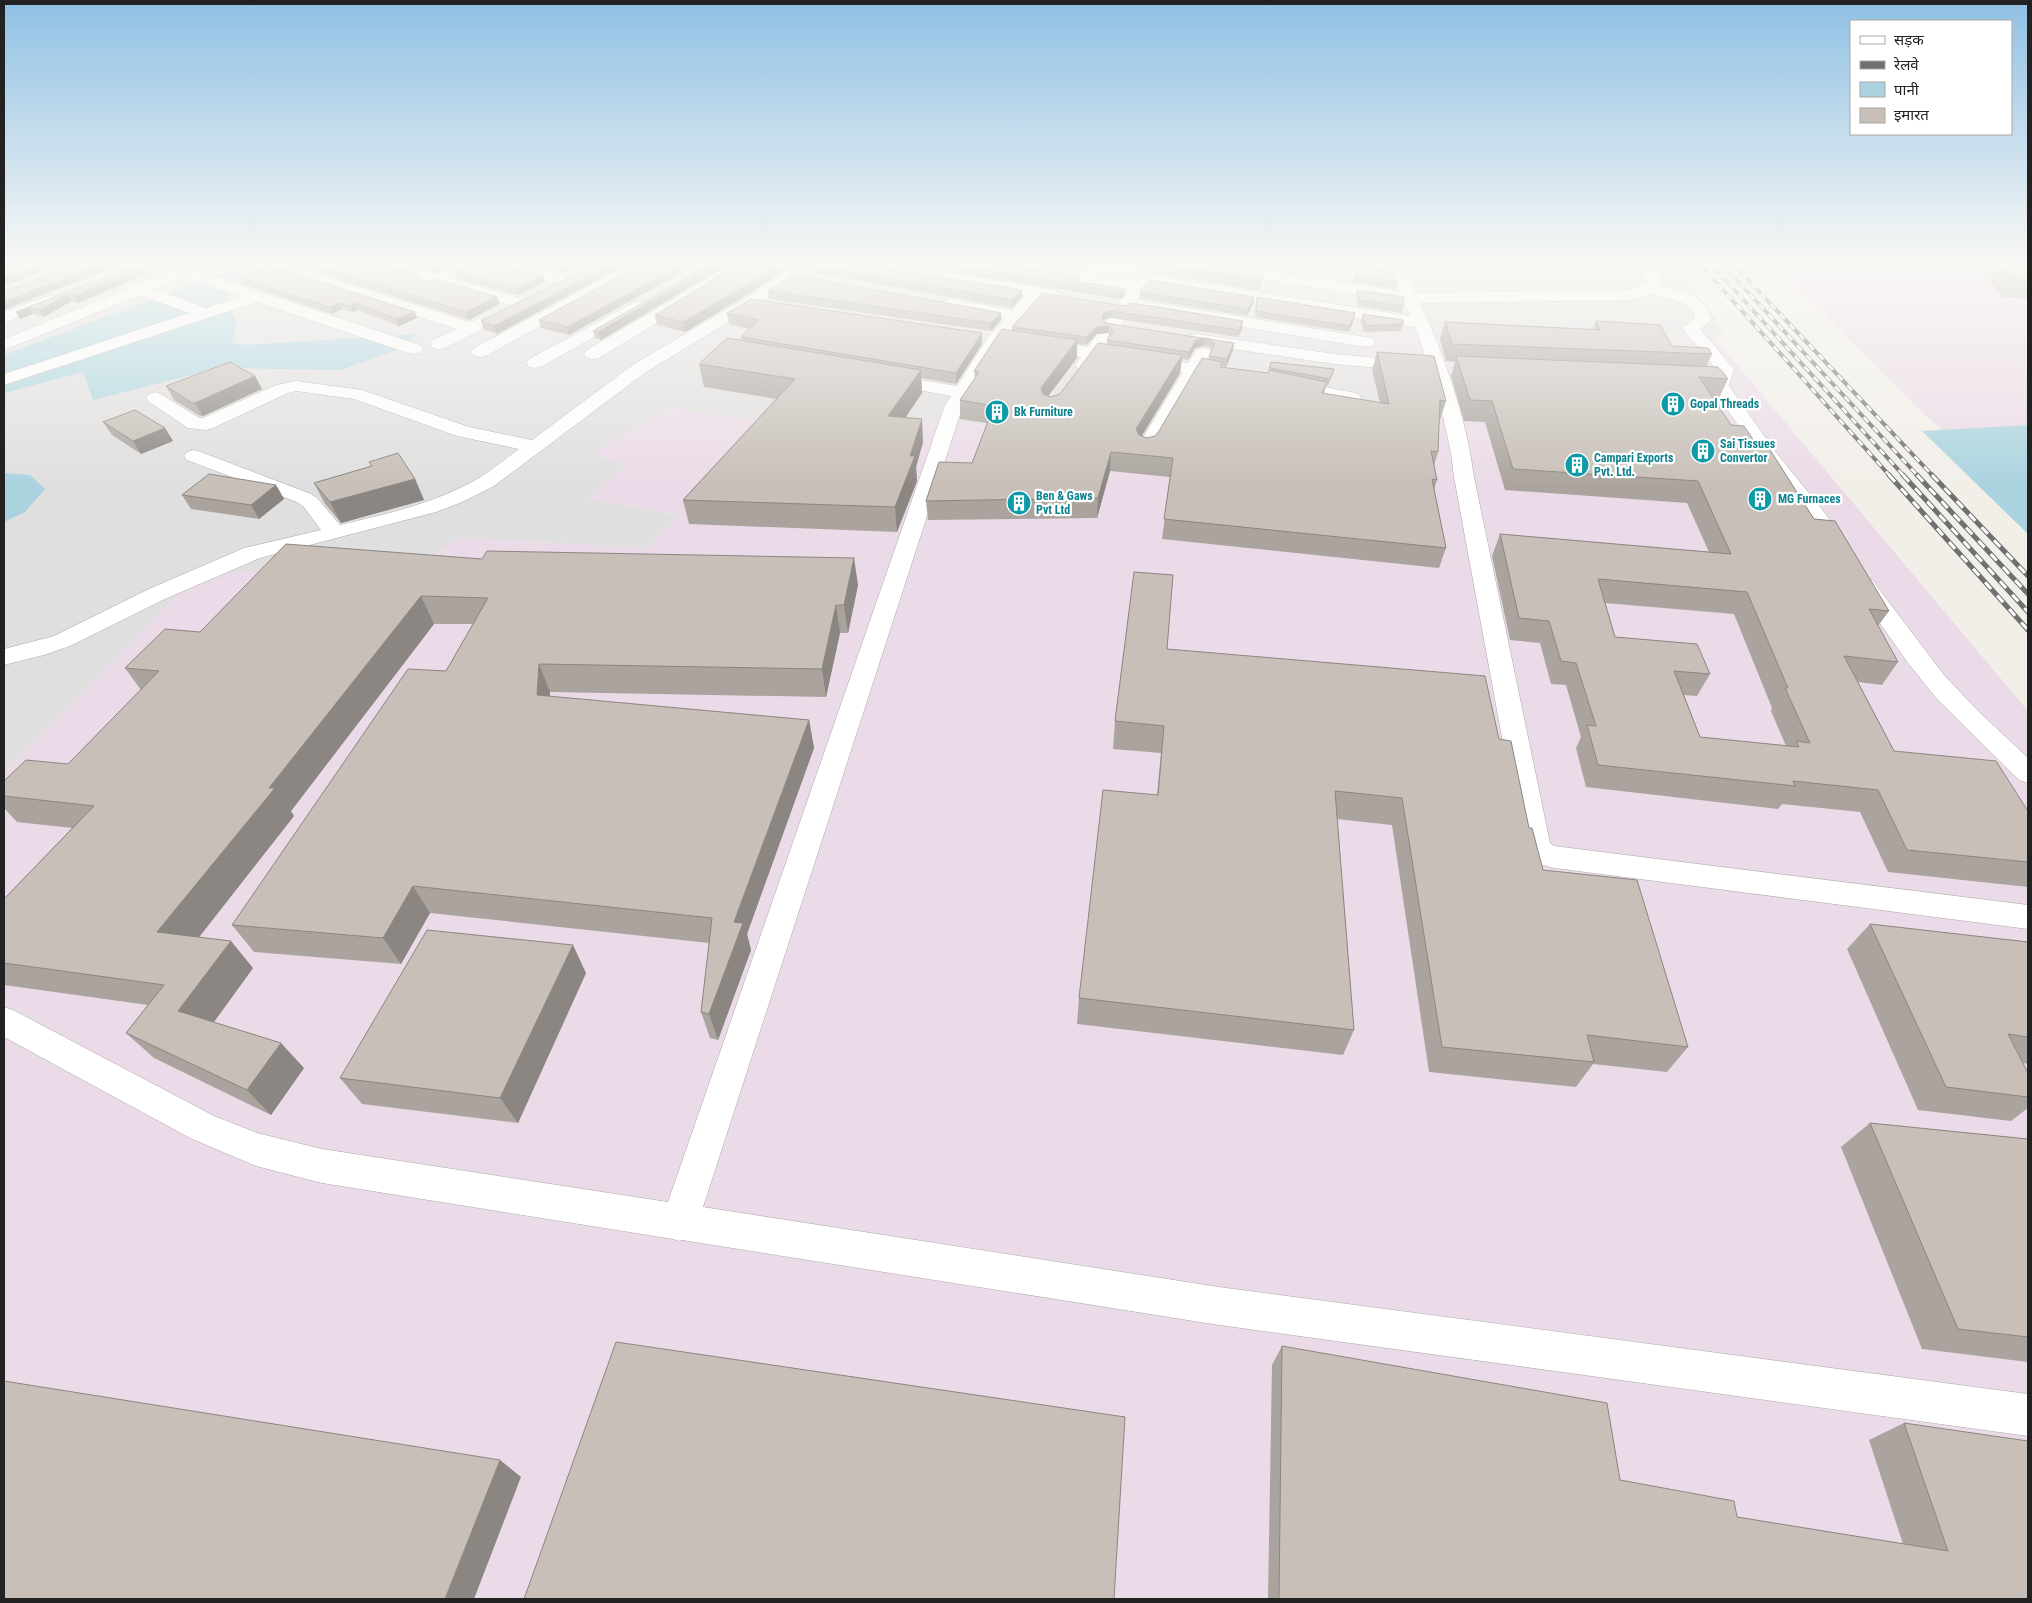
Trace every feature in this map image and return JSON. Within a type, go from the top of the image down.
[{"type":"street","points":[[4,345],[21,338]]},
{"type":"street","points":[[4,380],[132,338]]},
{"type":"street","points":[[379,338],[414,349]]},
{"type":"street","points":[[439,344],[451,338]]},
{"type":"street","points":[[480,352],[506,338]]},
{"type":"street","points":[[517,349],[538,338]]},
{"type":"street","points":[[535,363],[580,338]]},
{"type":"street","points":[[593,354],[620,338]]},
{"type":"street","points":[[4,657],[62,641],[157,594],[245,555],[429,508],[455,498],[487,482],[640,368],[690,338]]},
{"type":"street","points":[[679,1223],[951,415],[962,392],[1005,338]]},
{"type":"street","points":[[1072,380],[1103,338]]},
{"type":"street","points":[[1191,338],[1335,359],[1448,368]]},
{"type":"street","points":[[1146,449],[1212,338]]},
{"type":"street","points":[[1342,338],[1366,342]]},
{"type":"street","points":[[1431,338],[1448,368],[1466,486],[1536,846],[1542,854],[2028,917]]},
{"type":"street","points":[[1698,338],[1725,369],[1720,386]]},
{"type":"street","points":[[1003,341],[1094,352],[1250,378]]},
{"type":"street","points":[[680,344],[709,349]]},
{"type":"street","points":[[865,376],[962,392]]},
{"type":"street","points":[[1674,378],[1704,380],[1715,382],[1720,386],[1767,454],[1814,512],[1912,652],[1962,711],[2028,774]]},
{"type":"street","points":[[1268,382],[1352,398]]},
{"type":"street","points":[[155,398],[195,424],[206,424],[289,387],[318,388],[373,399],[464,432],[535,446]]},
{"type":"street","points":[[194,456],[304,498],[310,502],[335,533]]},
{"type":"street","points":[[4,1021],[202,1127],[256,1149],[322,1166],[1218,1306],[2028,1415]]},
{"type":"shaded area","points":[[4,338],[1717,338],[1715,340],[1361,338],[1380,417],[1139,445],[957,422],[767,422],[594,454],[627,465],[588,498],[679,515],[646,548],[459,538],[423,564],[197,576],[4,772]]},
{"type":"shaded area","points":[[1361,338],[1716,340],[2028,711],[2028,1599],[4,1599],[4,772],[197,576],[359,559],[423,564],[459,538],[646,548],[679,515],[588,498],[627,465],[593,454],[668,408],[767,422],[779,406],[957,422],[1138,445],[1380,417]]},
{"type":"shaded area","points":[[1848,338],[2028,338],[2028,516]]},
{"type":"water","points":[[50,338],[233,338],[232,343],[247,345],[359,338],[413,338],[394,351],[341,370],[219,368],[93,400],[83,372],[4,393],[4,355]]},
{"type":"water","points":[[2028,425],[2028,534],[1922,431]]},
{"type":"water","points":[[4,473],[30,475],[45,489],[25,512],[4,522]]},
{"type":"building","points":[[727,338],[921,370],[888,416],[922,419],[910,456],[915,456],[895,507],[683,500],[795,379],[699,364]]},
{"type":"building","points":[[746,338],[979,338],[956,373]]},
{"type":"building","points":[[996,338],[1062,338],[1077,340],[1041,388],[1043,394],[1051,397],[1060,394],[1098,343],[1182,355],[1136,429],[1139,435],[1147,438],[1155,436],[1159,431],[1202,358],[1223,362],[1220,367],[1268,373],[1269,370],[1327,382],[1322,393],[1389,404],[1377,352],[1434,356],[1446,401],[1440,400],[1438,452],[1431,451],[1437,480],[1432,479],[1446,548],[1164,519],[1173,458],[1111,452],[1098,498],[926,501],[939,462],[972,463],[994,406],[960,400],[979,372],[974,371]]},
{"type":"building","points":[[1108,338],[1203,338],[1196,340],[1189,352],[1107,340]]},
{"type":"building","points":[[1450,338],[1667,338],[1672,346],[1708,348],[1712,354],[1452,344]]},
{"type":"building","points":[[1210,339],[1234,343],[1227,359],[1209,356],[1215,344]]},
{"type":"building","points":[[1456,356],[1718,367],[1728,379],[1699,377],[1731,425],[1744,426],[1754,441],[1765,442],[1814,519],[1835,521],[1889,611],[1869,609],[1898,662],[1844,656],[1894,751],[1996,761],[2028,811],[2028,862],[1907,850],[1878,790],[1793,781],[1795,786],[1598,765],[1587,725],[1596,726],[1576,663],[1561,661],[1549,621],[1519,618],[1500,534],[1731,554],[1698,481],[1513,469],[1492,401],[1470,400]],"holes":[[[1598,579],[1747,592],[1788,688],[1785,688],[1810,743],[1796,741],[1799,747],[1700,737],[1674,671],[1710,674],[1697,644],[1615,637]]]},
{"type":"building","points":[[230,362],[255,376],[195,403],[192,403],[166,386]]},
{"type":"building","points":[[1271,362],[1334,369],[1330,379],[1270,368]]},
{"type":"building","points":[[135,410],[165,428],[133,441],[103,422]]},
{"type":"building","points":[[398,453],[415,479],[330,502],[314,483],[372,466],[369,462]]},
{"type":"building","points":[[209,474],[276,485],[251,505],[182,495]]},
{"type":"building","points":[[286,544],[482,559],[487,551],[854,558],[844,605],[836,605],[822,669],[539,664],[537,695],[809,720],[734,922],[743,923],[709,1014],[701,1012],[712,918],[413,886],[383,938],[232,925],[408,669],[446,671],[488,598],[421,596],[269,788],[275,788],[157,932],[231,941],[178,1011],[281,1043],[247,1090],[126,1033],[164,985],[4,963],[4,899],[94,806],[4,796],[4,781],[26,760],[68,764],[159,671],[125,668],[165,629],[200,632]]},
{"type":"building","points":[[1134,572],[1173,575],[1167,649],[1485,676],[1499,739],[1511,741],[1529,828],[1532,828],[1543,870],[1637,880],[1688,1047],[1587,1035],[1594,1062],[1442,1047],[1402,798],[1335,791],[1354,1030],[1079,998],[1103,790],[1158,795],[1164,726],[1115,721]]},
{"type":"building","points":[[1870,924],[2028,942],[2028,1037],[2008,1034],[2028,1073],[2028,1097],[1946,1087]]},
{"type":"building","points":[[427,930],[573,945],[500,1098],[340,1078]]},
{"type":"building","points":[[1870,1123],[2028,1139],[2028,1337],[1958,1329]]},
{"type":"building","points":[[616,1342],[1125,1417],[1114,1599],[524,1599]]},
{"type":"building","points":[[1282,1346],[1607,1403],[1620,1480],[1734,1501],[1737,1517],[1948,1551],[1904,1423],[2028,1441],[2028,1599],[1279,1599]]},
{"type":"building","points":[[4,1381],[500,1460],[445,1599],[4,1599]]},
{"type":"railway","points":[[1766,338],[1890,476]]},
{"type":"railway","points":[[1778,338],[1904,476]]},
{"type":"railway","points":[[1790,338],[1918,476]]},
{"type":"railway","points":[[1803,338],[1933,476]]},
{"type":"railway","points":[[1889,475],[2028,630]]},
{"type":"railway","points":[[1903,475],[2028,612]]},
{"type":"railway","points":[[1917,475],[2028,594]]},
{"type":"railway","points":[[1932,475],[2028,576]]},
{"type":"place","name":"Gopal Threads","points":[[1673,404]]},
{"type":"place","name":"Bk Furniture","points":[[997,412]]},
{"type":"place","name":"Sai Tissues Convertor","points":[[1703,451]]},
{"type":"place","name":"Campari Exports Pvt. Ltd.","points":[[1577,465]]},
{"type":"place","name":"MG Furnaces","points":[[1760,499]]},
{"type":"place","name":"Ben & Gaws Pvt Ltd","points":[[1019,503]]}]
